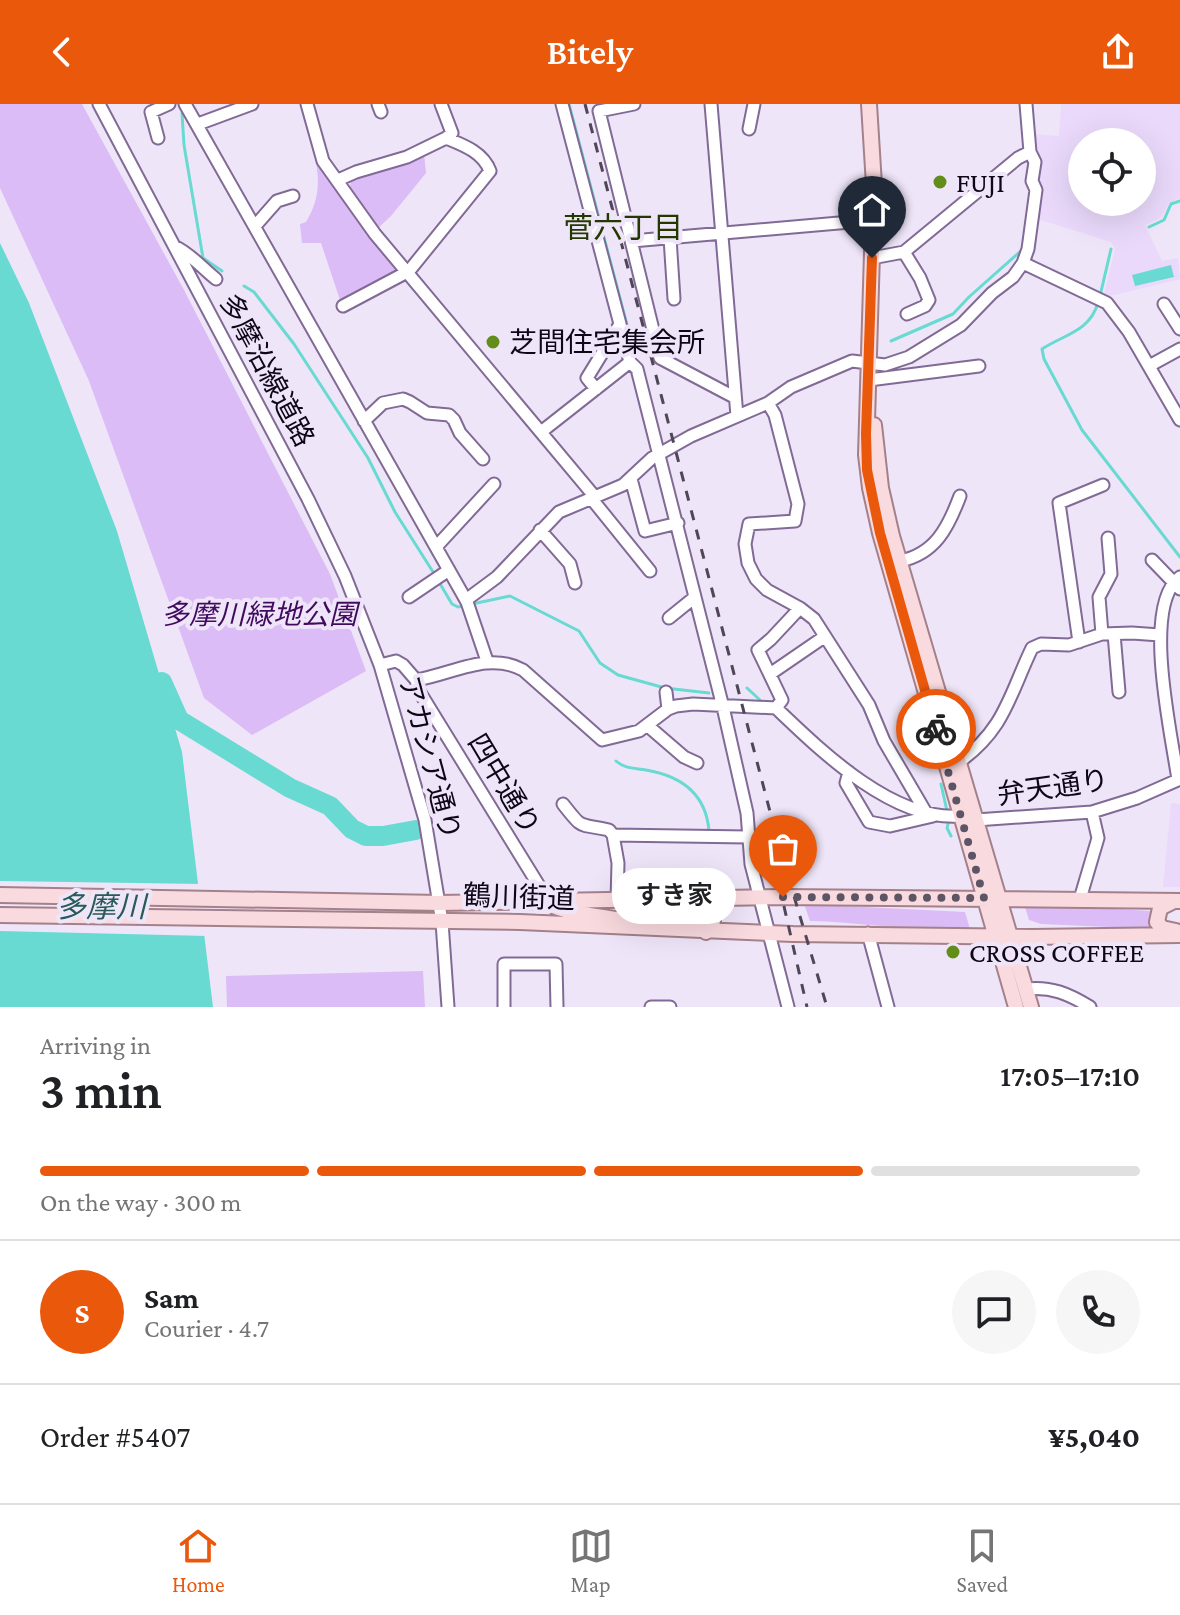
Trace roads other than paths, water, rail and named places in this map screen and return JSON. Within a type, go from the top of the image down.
[{"type":"main road","points":[[869,104],[873,146],[873,220],[866,455],[872,498],[943,816],[1011,937],[1031,1007]]},
{"type":"main road","points":[[869,384],[881,488],[976,820],[995,936],[1016,1007]]},
{"type":"main road","name":"鶴川街道","points":[[0,895],[440,903],[759,898],[1177,901]]},
{"type":"main road","points":[[617,900],[680,912],[710,914],[713,921],[706,932]]},
{"type":"main road","points":[[1177,901],[1160,908],[1157,922],[1162,928],[1180,933]]},
{"type":"main road","points":[[549,902],[561,910],[587,912],[664,930]]},
{"type":"main road","name":"鶴川街道","points":[[0,915],[520,922],[706,932],[1011,937],[1180,933]]},
{"type":"street","name":"多摩沿線道路","points":[[99,104],[314,512],[345,576],[380,665]]},
{"type":"street","points":[[158,138],[151,112],[169,104]]},
{"type":"street","points":[[198,124],[252,104]]},
{"type":"street","points":[[307,104],[323,161],[375,234],[541,432],[650,571]]},
{"type":"street","points":[[338,180],[407,157],[446,138],[452,133],[441,104]]},
{"type":"street","points":[[562,104],[630,362],[637,369],[678,523],[747,813],[759,898],[788,1007]]},
{"type":"street","points":[[634,104],[599,111],[660,358],[734,397]]},
{"type":"street","points":[[711,104],[737,416]]},
{"type":"street","points":[[749,129],[754,104]]},
{"type":"street","points":[[468,603],[559,512],[623,485],[659,454],[691,436],[768,403],[791,387],[852,361],[885,365],[909,357],[961,325],[992,293],[1013,277],[1028,249],[1036,190],[1032,181],[1035,162],[1030,152],[1026,104]]},
{"type":"street","points":[[186,106],[436,547],[441,575],[468,603],[487,661]]},
{"type":"street","points":[[343,306],[409,271],[490,171],[487,161],[468,147],[446,138]]},
{"type":"street","points":[[872,258],[904,252],[1018,158],[1030,152]]},
{"type":"street","points":[[255,226],[277,201],[293,196]]},
{"type":"street","points":[[632,241],[873,220]]},
{"type":"street","points":[[670,238],[674,299]]},
{"type":"street","points":[[174,246],[190,253],[199,266],[216,279]]},
{"type":"street","points":[[904,252],[929,300],[925,306],[907,314]]},
{"type":"street","points":[[1023,263],[1099,299],[1129,332],[1180,420]]},
{"type":"street","points":[[1164,304],[1180,329]]},
{"type":"street","points":[[596,389],[587,378],[620,324]]},
{"type":"street","points":[[1149,366],[1180,349]]},
{"type":"street","points":[[541,432],[630,362]]},
{"type":"street","points":[[869,384],[979,366]]},
{"type":"street","points":[[364,421],[383,403],[403,399],[427,413],[449,415],[483,459]]},
{"type":"street","points":[[768,403],[775,415],[795,493],[795,521],[749,524],[745,544],[748,563],[756,579],[767,590],[814,619],[869,705],[884,741],[943,816]]},
{"type":"street","points":[[631,479],[645,531],[678,523]]},
{"type":"street","points":[[436,547],[494,484]]},
{"type":"street","points":[[1079,642],[1059,503],[1103,485]]},
{"type":"street","points":[[900,561],[918,556],[935,544],[947,529],[960,496]]},
{"type":"street","points":[[540,530],[570,564],[575,583]]},
{"type":"street","points":[[1108,538],[1111,574],[1099,597],[1119,692]]},
{"type":"street","points":[[1152,560],[1178,583],[1163,602],[1160,635],[1179,779]]},
{"type":"street","points":[[409,597],[441,575]]},
{"type":"street","points":[[669,618],[695,597]]},
{"type":"street","points":[[776,708],[782,700],[758,650],[800,608]]},
{"type":"street","points":[[959,762],[987,738],[1001,720],[1032,648],[1041,644],[1069,645],[1108,634],[1160,635]]},
{"type":"street","points":[[770,674],[824,637]]},
{"type":"street","points":[[380,665],[396,661],[415,681],[487,661],[511,663],[523,670],[602,740],[639,731],[668,709],[693,704],[776,708],[811,742],[886,797],[943,816]]},
{"type":"street","name":"アカシア通り","points":[[380,665],[425,820],[440,903],[448,1007]]},
{"type":"street","name":"四中通り","points":[[415,681],[549,902]]},
{"type":"street","points":[[666,692],[668,709]]},
{"type":"street","points":[[648,726],[684,757],[697,763]]},
{"type":"street","points":[[849,772],[846,783],[869,822],[890,826],[943,816]]},
{"type":"street","name":"弁天通り","points":[[976,820],[1092,812],[1137,798],[1179,779]]},
{"type":"street","points":[[563,804],[579,825],[609,830],[613,835],[618,863],[617,900]]},
{"type":"street","points":[[1080,899],[1098,838],[1092,812]]},
{"type":"street","points":[[613,835],[748,837]]},
{"type":"street","points":[[868,933],[888,1007]]},
{"type":"street","points":[[504,1007],[504,964],[556,964],[557,1007]]},
{"type":"street","points":[[1026,989],[1056,989],[1090,1007]]},
{"type":"street","points":[[651,1007],[670,1007]]},
{"type":"water","name":"多摩川","points":[[0,243],[29,303],[117,531],[182,752],[213,1007],[0,1007]]},
{"type":"water","points":[[1171,265],[1174,277],[1135,286],[1132,275]]},
{"type":"waterway","points":[[569,104],[632,344]]},
{"type":"waterway","points":[[182,113],[184,145],[203,258],[222,271]]},
{"type":"waterway","points":[[1149,227],[1164,220],[1171,204],[1180,201]]},
{"type":"waterway","points":[[891,341],[953,314],[1023,249]]},
{"type":"waterway","points":[[1100,296],[1111,249]]},
{"type":"waterway","points":[[244,286],[254,292],[294,344],[368,458],[395,512],[435,575]]},
{"type":"waterway","points":[[1098,303],[1094,313],[1082,326],[1042,349],[1044,359],[1082,430],[1180,557]]},
{"type":"waterway","points":[[439,582],[452,604],[458,607],[510,596],[579,631],[600,663],[618,675],[665,688],[709,693]]},
{"type":"waterway","points":[[162,682],[179,720],[290,788],[330,806],[352,829],[366,836],[416,830]]},
{"type":"waterway","points":[[747,688],[761,701]]},
{"type":"waterway","points":[[616,761],[626,767],[670,777],[690,788],[703,806],[709,831]]},
{"type":"waterway","points":[[941,784],[949,820],[947,828],[951,836]]},
{"type":"railway","points":[[585,104],[779,846],[827,1007]]},
{"type":"railway","points":[[775,867],[807,1007]]},
{"type":"place","name":"FUJI","points":[[940,182]]},
{"type":"place","name":"芝間住宅集会所","points":[[493,342]]},
{"type":"place","name":"すき家","points":[[783,897]]},
{"type":"place","name":"CROSS COFFEE","points":[[953,952]]},
{"type":"district","name":"菅六丁目","points":[[623,227]]},
{"type":"park label","name":"多摩川緑地公園","points":[[259,614]]}]
